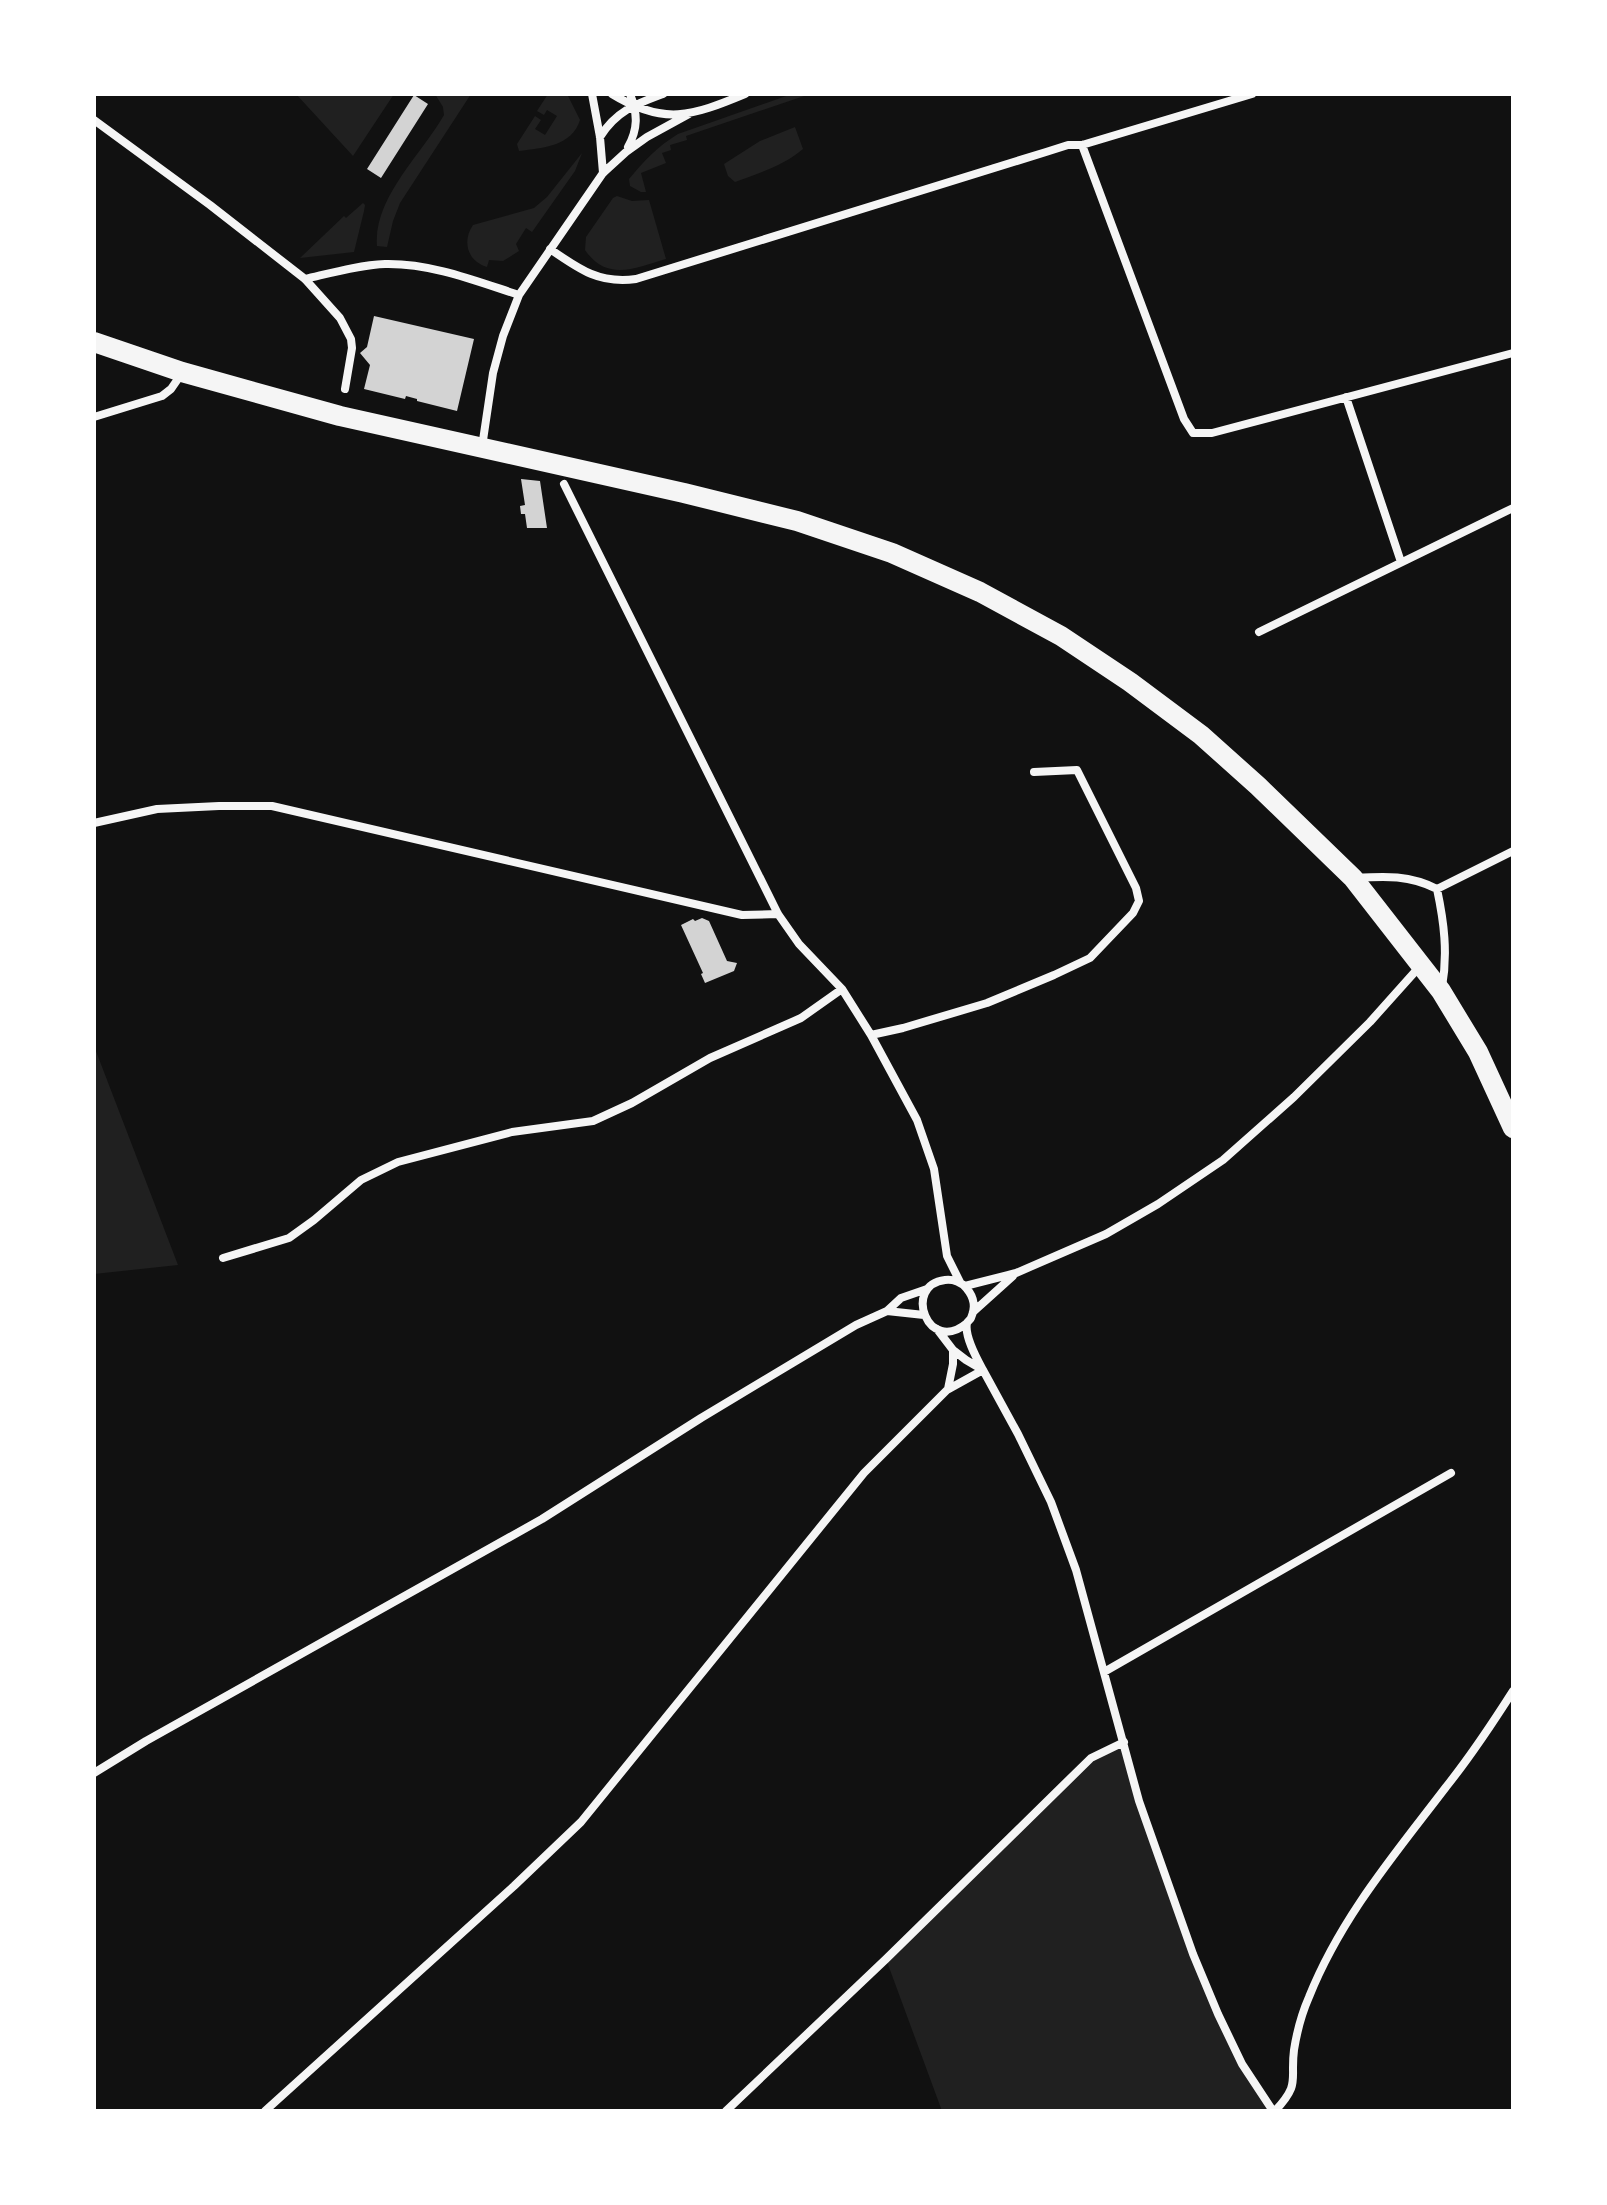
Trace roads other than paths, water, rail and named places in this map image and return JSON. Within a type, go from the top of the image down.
[{"type":"main road","points":[[94,342],[182,372],[340,416],[797,521],[892,553],[980,592],[1061,636],[1201,735],[1353,878],[1441,991],[1478,1052],[1513,1128]]},
{"type":"street","points":[[592,94],[603,173]]},
{"type":"street","points":[[612,94],[663,115],[689,114]]},
{"type":"street","points":[[626,152],[636,127],[635,105],[630,94]]},
{"type":"street","points":[[600,137],[615,116],[663,94]]},
{"type":"street","points":[[482,448],[493,373],[519,295],[603,173],[626,152],[662,128],[689,114],[745,94]]},
{"type":"street","points":[[550,249],[596,277],[616,281],[636,279],[1068,145],[1082,145],[1252,94]]},
{"type":"street","points":[[94,120],[305,279],[340,318],[351,339],[345,389]]},
{"type":"street","points":[[1082,145],[1184,419],[1193,433],[1212,433],[1513,353]]},
{"type":"street","points":[[305,279],[365,266],[406,265],[439,270],[519,295]]},
{"type":"street","points":[[94,417],[162,396],[171,389],[182,372]]},
{"type":"street","points":[[1346,397],[1401,562]]},
{"type":"street","points":[[564,484],[778,914],[799,944],[842,989],[917,1120],[934,1169],[947,1256],[973,1301],[973,1312]]},
{"type":"street","points":[[1259,632],[1513,508]]},
{"type":"street","points":[[871,1035],[970,1008],[1054,975],[1094,955],[1133,913],[1139,901],[1136,888],[1077,770],[1034,772]]},
{"type":"street","points":[[94,823],[157,809],[272,806],[742,915],[778,914]]},
{"type":"street","points":[[1353,878],[1411,878],[1437,889],[1513,851]]},
{"type":"street","points":[[1437,889],[1446,958],[1441,991]]},
{"type":"street","points":[[936,1282],[949,1279],[963,1284],[1016,1273],[1106,1234],[1158,1204],[1223,1160],[1294,1097],[1370,1022],[1421,964]]},
{"type":"street","points":[[223,1258],[289,1238],[361,1180],[398,1162],[512,1132],[593,1121],[632,1103],[710,1058],[801,1018],[842,989]]},
{"type":"street","points":[[94,1773],[542,1519],[701,1418],[856,1325],[887,1311],[901,1298],[928,1289],[936,1282],[947,1256]]},
{"type":"street","points":[[937,1329],[953,1331],[967,1323],[973,1312],[1016,1273]]},
{"type":"street","points":[[928,1289],[922,1304],[930,1324],[953,1350],[983,1370]]},
{"type":"street","points":[[887,1311],[924,1315]]},
{"type":"street","points":[[967,1323],[973,1350],[1051,1502],[1076,1570],[1139,1801],[1193,1954],[1242,2064],[1274,2111],[1289,2095],[1294,2082],[1294,2052],[1302,2012],[1339,1934],[1375,1879],[1449,1783],[1513,1691]]},
{"type":"street","points":[[947,1390],[952,1375],[953,1350]]},
{"type":"street","points":[[265,2111],[581,1822],[864,1473],[947,1390],[983,1370]]},
{"type":"street","points":[[1104,1672],[1451,1473]]},
{"type":"street","points":[[726,2111],[1091,1758],[1124,1742]]}]
